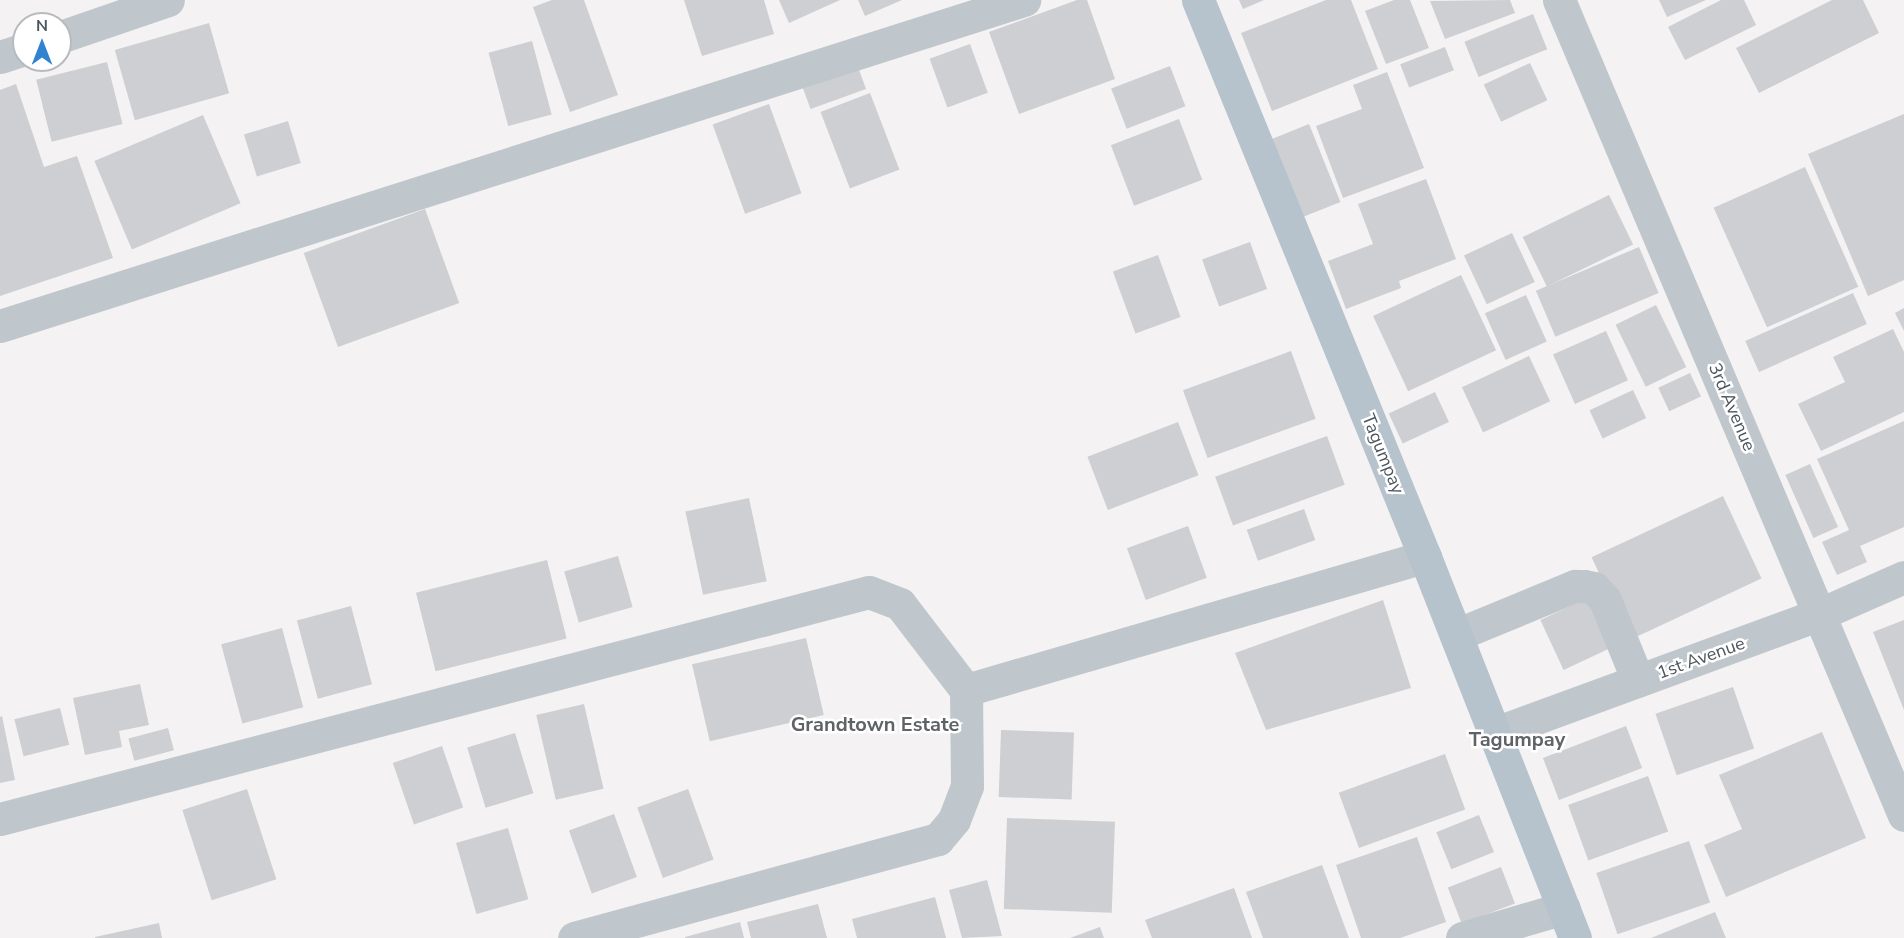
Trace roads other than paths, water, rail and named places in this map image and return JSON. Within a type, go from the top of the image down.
[{"type":"main road","name":"Tagumpay","points":[[1198,0],[1425,557],[1570,923]]},
{"type":"street","points":[[72,33],[168,0]]},
{"type":"street","points":[[0,326],[1024,0]]},
{"type":"street","name":"3rd Avenue","points":[[1559,0],[1904,815]]},
{"type":"street","points":[[966,690],[1425,557]]},
{"type":"street","name":"1st Avenue","points":[[1495,733],[1820,614],[1904,577]]},
{"type":"street","points":[[1456,635],[1575,586],[1593,588],[1605,600],[1638,681]]},
{"type":"street","points":[[0,819],[869,592],[900,604],[966,690],[967,786],[954,820],[938,839],[574,938]]},
{"type":"street","points":[[1462,938],[1570,923]]},
{"type":"district","name":"Grandtown Estate","points":[[875,724]]},
{"type":"district","name":"Tagumpay","points":[[1517,739]]}]
